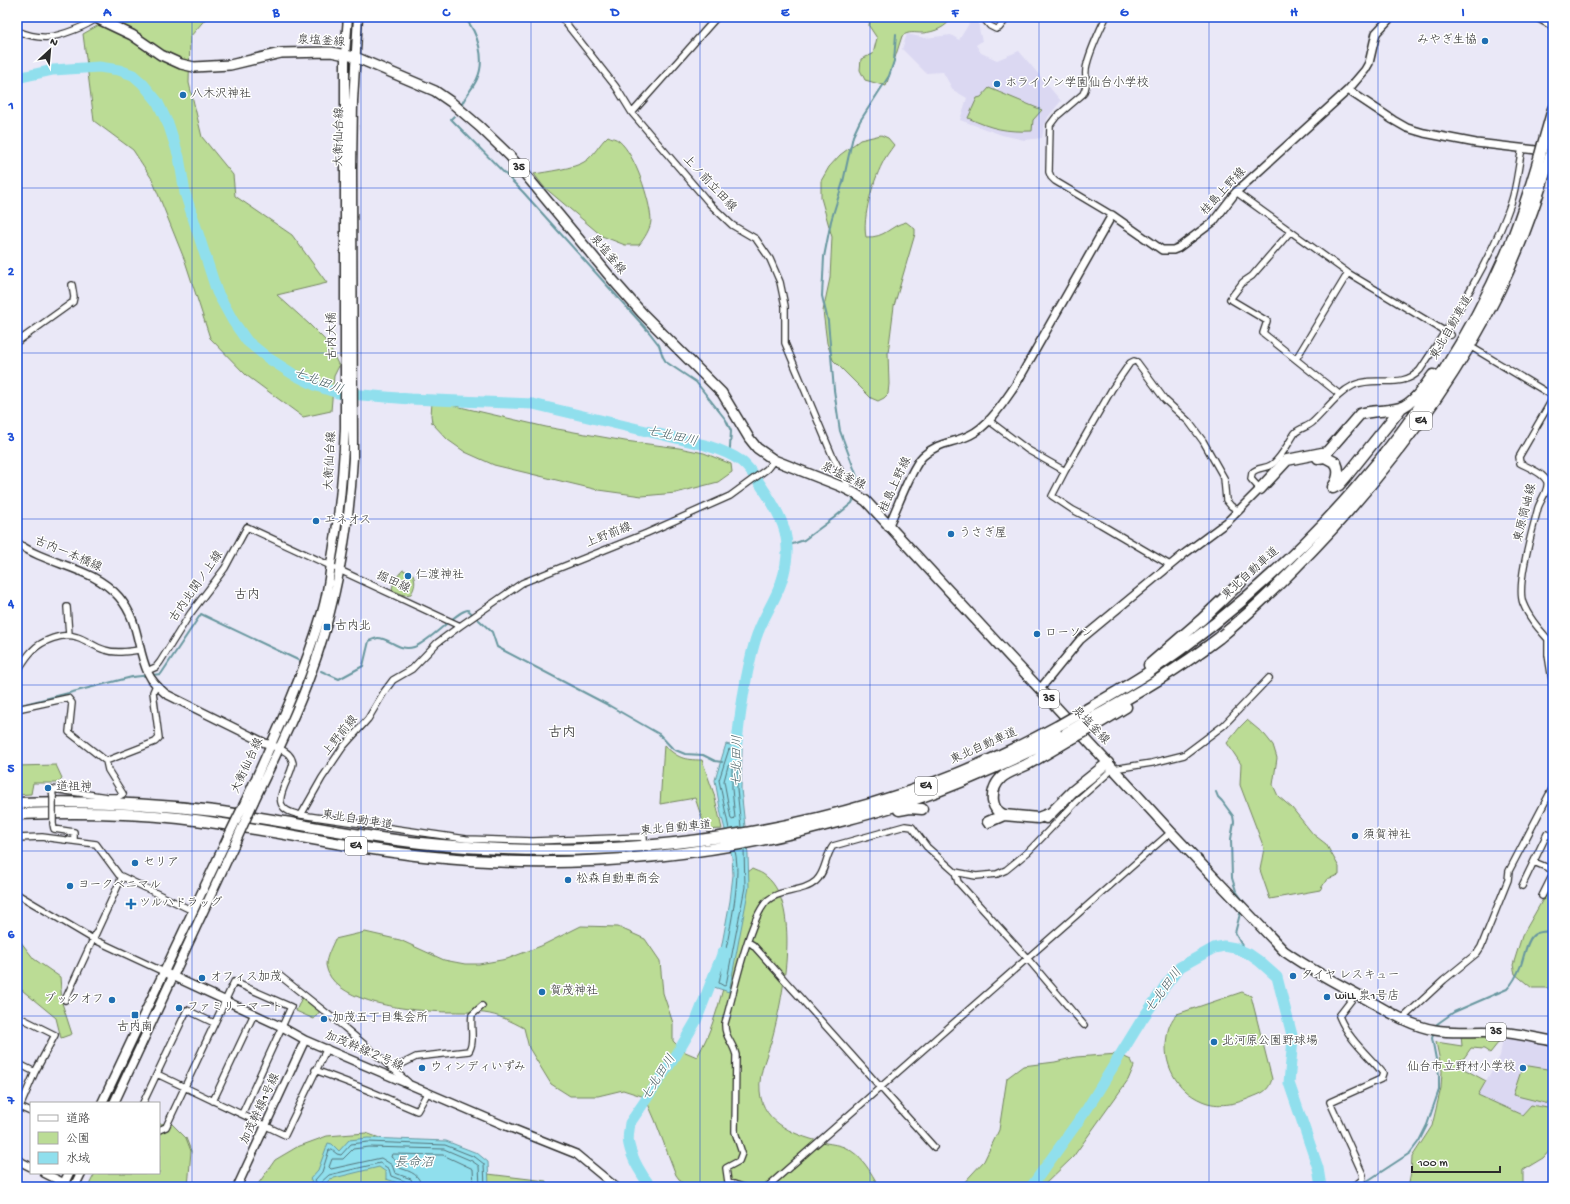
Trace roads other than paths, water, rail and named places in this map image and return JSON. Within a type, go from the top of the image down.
[{"type":"highway","name":"東北自動車道","points":[[17,814],[110,813],[178,818],[424,856],[481,860],[580,862],[646,858],[696,846],[787,830],[819,828],[882,810],[944,789],[1068,736],[1169,674],[1220,636],[1285,578],[1324,537],[1384,469],[1427,412],[1466,353],[1499,292],[1526,229],[1548,151],[1553,109]]},
{"type":"highway","name":"東北自動車道","points":[[787,830],[908,792],[982,763],[1038,737],[1103,700],[1154,668],[1211,626],[1277,569],[1345,500],[1374,466],[1417,410],[1457,348],[1491,286],[1548,151]]},
{"type":"highway","points":[[1260,489],[1287,460],[1327,452],[1360,414],[1402,407],[1409,403],[1424,387],[1461,332],[1474,318]]},
{"type":"highway","points":[[1280,469],[1291,464],[1328,457],[1336,463],[1338,467],[1337,478],[1333,488],[1339,485],[1402,407]]},
{"type":"highway","points":[[1103,700],[1141,671],[1201,620],[1241,582]]},
{"type":"highway","points":[[1002,818],[995,808],[993,796],[995,788],[1002,777],[1026,765],[1068,736]]},
{"type":"highway","points":[[988,822],[1002,818],[1038,818],[1050,814],[1073,791],[1111,766]]},
{"type":"highway","name":"東北自動車道","points":[[17,803],[111,803],[181,808],[245,816],[389,839],[477,848],[569,850],[696,846]]},
{"type":"highway","points":[[819,828],[910,808],[922,809]]},
{"type":"main road","name":"大衡仙台線","points":[[345,300],[345,54],[348,17]]},
{"type":"main road","name":"大衡仙台線","points":[[353,305],[353,101],[358,17]]},
{"type":"main road","name":"泉塩釜線","points":[[96,18],[132,35],[161,55],[181,64],[194,67],[230,65],[281,53],[315,52],[345,54],[435,91],[451,102],[510,156],[642,313],[722,393],[749,438],[757,448],[774,460],[855,494],[888,527],[1040,689],[1245,912],[1284,951],[1304,965],[1402,1019],[1420,1027],[1436,1030],[1500,1032],[1553,1041]]},
{"type":"main road","name":"古内大橋","points":[[344,419],[345,300]]},
{"type":"main road","name":"古内大橋","points":[[353,305],[354,419]]},
{"type":"main road","name":"大衡仙台線","points":[[114,1102],[254,801],[323,610],[342,487],[345,428],[344,419]]},
{"type":"main road","name":"大衡仙台線","points":[[102,1102],[227,839],[310,676],[331,609],[340,570],[350,504],[354,419]]},
{"type":"main road","points":[[345,428],[353,429]]},
{"type":"main road","points":[[63,1185],[68,1174]]},
{"type":"main road","points":[[73,1187],[80,1174]]},
{"type":"street","name":"上ノ前立田線","points":[[561,17],[616,87],[632,113],[710,204],[732,225],[756,239],[770,259],[780,282],[784,306],[785,343],[832,455],[855,494]]},
{"type":"street","points":[[632,113],[717,17]]},
{"type":"street","points":[[985,17],[985,20],[990,26],[996,29],[999,28],[1008,17]]},
{"type":"street","points":[[1106,17],[1086,64],[1087,81],[1083,94],[1056,117],[1050,125],[1048,165],[1050,177],[1055,181],[1112,215]]},
{"type":"street","name":"桂島上野線","points":[[888,527],[915,467],[922,457],[942,443],[969,436],[988,420],[1000,407],[1015,386],[1112,215],[1162,250],[1173,250],[1213,222],[1236,192],[1348,90],[1369,63],[1376,33],[1391,17]]},
{"type":"street","points":[[1537,17],[1553,26]]},
{"type":"street","points":[[17,31],[31,36],[48,37],[92,22],[96,18]]},
{"type":"street","points":[[1348,90],[1407,128],[1424,133],[1476,143],[1548,151]]},
{"type":"street","points":[[1040,689],[1080,640],[1170,565],[1239,512],[1260,489],[1251,479],[1252,473],[1257,469],[1271,465],[1298,430],[1312,423],[1339,394],[1353,386],[1367,381],[1402,381],[1412,378],[1420,370],[1471,288],[1501,227],[1512,201],[1522,148]]},
{"type":"street","points":[[1236,192],[1348,274],[1451,335]]},
{"type":"street","points":[[1290,232],[1252,276],[1243,282],[1230,299],[1267,321],[1263,333],[1339,394]]},
{"type":"street","points":[[1296,359],[1348,274]]},
{"type":"street","points":[[17,342],[73,302],[74,298],[72,285]]},
{"type":"street","points":[[1474,348],[1553,397]]},
{"type":"street","points":[[1170,565],[1073,510],[1052,496],[1126,366],[1134,361],[1137,362],[1143,368],[1165,400],[1189,422],[1224,478],[1226,500],[1239,512]]},
{"type":"street","name":"東原筒岫線","points":[[1553,397],[1519,457],[1520,463],[1543,476],[1547,482],[1536,516],[1520,589],[1528,614],[1553,645]]},
{"type":"street","points":[[988,420],[1028,450],[1065,471]]},
{"type":"street","name":"上野前線","points":[[301,815],[322,778],[343,747],[368,719],[393,680],[412,669],[437,643],[522,583],[646,533],[730,496],[767,469],[774,460]]},
{"type":"street","name":"古内北関ノ上線","points":[[149,674],[160,662],[190,614],[225,568],[247,527],[331,566]]},
{"type":"street","name":"古内一本橋線","points":[[17,543],[34,553],[95,577],[111,589],[119,597],[131,615],[149,674],[156,685],[172,698],[274,747]]},
{"type":"street","name":"掘田線","points":[[331,566],[460,626]]},
{"type":"street","points":[[67,607],[69,635]]},
{"type":"street","points":[[17,672],[36,648],[54,638],[69,635],[77,637],[100,649],[112,652],[119,653],[141,650]]},
{"type":"street","points":[[1548,640],[1548,655],[1553,686]]},
{"type":"street","points":[[743,1187],[728,1182],[726,1168],[739,1161],[742,1153],[735,1132],[735,1048],[724,1032],[725,1023],[748,942],[758,916],[768,900],[808,886],[817,881],[824,869],[830,850],[833,846],[909,826],[912,827],[927,847],[938,858],[955,872],[976,876],[997,874],[1006,870],[1028,852],[1111,766],[1152,762],[1184,755],[1224,725],[1269,678]]},
{"type":"street","points":[[106,761],[155,742],[159,738],[152,692],[156,685]]},
{"type":"street","points":[[17,709],[68,698],[72,703],[70,732],[106,761],[108,770],[123,794],[118,797],[107,797],[52,789],[54,829],[74,832],[74,841]]},
{"type":"street","points":[[274,747],[288,753],[292,757],[293,762],[280,796],[282,806],[286,811],[301,815],[466,839],[533,840],[644,836],[644,843]]},
{"type":"street","points":[[1402,1019],[1482,947],[1508,880],[1509,871],[1553,787]]},
{"type":"street","points":[[767,1187],[1171,832]]},
{"type":"street","points":[[1522,886],[1548,834],[1553,837]]},
{"type":"street","points":[[17,838],[42,837],[96,844],[119,875],[193,911]]},
{"type":"street","points":[[1534,862],[1553,870]]},
{"type":"street","points":[[955,872],[958,882],[1027,958],[1084,1025]]},
{"type":"street","points":[[1542,896],[1553,874]]},
{"type":"street","points":[[65,1000],[122,877]]},
{"type":"street","points":[[17,894],[93,939],[164,972]]},
{"type":"street","points":[[748,942],[753,945],[934,1147]]},
{"type":"street","name":"加茂幹線２号線","points":[[164,972],[282,1027],[305,1040],[327,1048],[506,1126],[576,1154],[616,1187]]},
{"type":"street","points":[[279,975],[411,1085]]},
{"type":"street","points":[[160,1130],[166,1127],[234,982],[291,1007],[242,1114]]},
{"type":"street","points":[[1353,1187],[1362,1180],[1364,1175],[1330,1102],[1381,1079],[1383,1073],[1367,1054],[1360,1050],[1345,1030],[1339,1016],[1356,994]]},
{"type":"street","points":[[392,1068],[416,1057],[469,1051],[472,1048],[472,1015],[482,1006]]},
{"type":"street","points":[[143,1102],[187,1010],[214,1023]]},
{"type":"street","points":[[213,1101],[254,1014]]},
{"type":"street","points":[[17,1016],[55,1035],[18,1106],[30,1112]]},
{"type":"street","name":"加茂幹線1号線","points":[[236,1187],[305,1040]]},
{"type":"street","points":[[157,1074],[285,1136],[315,1070],[327,1048]]},
{"type":"street","points":[[17,1063],[36,1072]]},
{"type":"street","points":[[315,1070],[417,1111],[428,1092]]},
{"type":"street","points":[[17,1160],[30,1166]]},
{"type":"street","points":[[46,1174],[63,1185],[73,1187]]},
{"type":"water","points":[[726,744],[742,748],[741,789],[748,855],[749,887],[729,992],[714,987],[730,901],[733,875],[732,857],[721,814],[715,780]]},
{"type":"water","name":"長命沼","points":[[368,1138],[446,1141],[477,1153],[488,1162],[489,1187],[411,1187],[386,1179],[386,1172],[379,1167],[330,1179],[322,1187],[314,1187],[310,1179],[318,1170],[328,1143],[332,1144],[339,1151],[349,1140]]},
{"type":"waterway","points":[[462,104],[477,79],[481,63],[481,55],[477,38],[464,17]]},
{"type":"waterway","points":[[856,492],[859,482],[840,431],[834,390],[828,321],[822,296],[824,257],[831,221],[843,182],[853,136],[860,121],[889,76],[894,61],[896,34]]},
{"type":"waterway","name":"七北田川","points":[[17,78],[53,70],[99,67],[119,70],[133,75],[143,84],[157,101],[169,126],[179,157],[185,193],[217,292],[233,321],[247,341],[268,358],[293,374],[317,386],[338,393],[410,399],[533,404],[705,445],[728,453],[744,463],[770,499],[776,510],[785,532],[787,556],[781,583],[758,633],[751,655],[742,700],[735,760]]},
{"type":"waterway","points":[[454,116],[451,119],[523,192],[649,332],[659,345],[666,362],[696,382],[726,420],[731,431],[730,448],[728,452]]},
{"type":"waterway","points":[[787,546],[804,540],[852,503],[855,496]]},
{"type":"waterway","points":[[321,671],[339,679],[363,666],[369,641],[378,638],[387,640],[404,648],[414,647],[428,639],[457,615],[468,610],[492,632],[497,647],[610,706],[659,734],[673,749],[685,754],[703,755],[715,761],[722,762]]},
{"type":"waterway","points":[[17,704],[21,705],[132,677],[161,674],[201,614],[300,661]]},
{"type":"waterway","points":[[1216,792],[1218,797],[1233,816],[1234,822],[1231,839],[1232,878],[1236,891],[1244,902],[1243,903]]},
{"type":"waterway","points":[[1241,910],[1235,933],[1246,953]]},
{"type":"waterway","points":[[1436,1027],[1437,1024],[1454,1012],[1507,989],[1521,965],[1528,943],[1532,936],[1539,932],[1553,931]]},
{"type":"waterway","name":"七北田川","points":[[1031,1187],[1087,1109],[1141,1021],[1180,967],[1214,948],[1224,946],[1235,948],[1249,954],[1277,977],[1293,1039],[1289,1083],[1318,1168],[1321,1187]]},
{"type":"waterway","name":"七北田川","points":[[651,1187],[644,1178],[630,1150],[628,1140],[630,1123],[675,1057],[696,1021],[723,952]]},
{"type":"waterway","points":[[1358,1187],[1410,1153],[1419,1141],[1427,1125],[1439,1090],[1439,1075],[1432,1038],[1434,1033]]},
{"type":"place","name":"みやぎ生協","points":[[1485,41]]},
{"type":"place","name":"ホライゾン学園仙台小学校","points":[[997,84]]},
{"type":"place","name":"八木沢神社","points":[[183,95]]},
{"type":"place","name":"エネオス","points":[[316,521]]},
{"type":"place","name":"うさぎ屋","points":[[951,534]]},
{"type":"place","name":"仁渡神社","points":[[408,576]]},
{"type":"place","name":"古内北","points":[[327,627]]},
{"type":"place","name":"ローソン","points":[[1037,634]]},
{"type":"place","name":"道祖神","points":[[48,788]]},
{"type":"place","name":"須賀神社","points":[[1355,836]]},
{"type":"place","name":"セリア","points":[[135,863]]},
{"type":"place","name":"松森自動車商会","points":[[568,880]]},
{"type":"place","name":"ヨークベニマル","points":[[70,886]]},
{"type":"place","name":"ツルハドラッグ","points":[[131,904]]},
{"type":"place","name":"タイヤ レスキュー","points":[[1293,976]]},
{"type":"place","name":"オフィス加茂","points":[[202,978]]},
{"type":"place","name":"賀茂神社","points":[[542,992]]},
{"type":"place","name":"wiLL 泉1号店","points":[[1327,997]]},
{"type":"place","name":"ブックオフ","points":[[112,1000]]},
{"type":"place","name":"ファミリーマート","points":[[179,1008]]},
{"type":"place","name":"古内南","points":[[135,1015]]},
{"type":"place","name":"加茂五丁目集会所","points":[[324,1019]]},
{"type":"place","name":"北河原公園野球場","points":[[1214,1042]]},
{"type":"place","name":"ウィンディいずみ","points":[[422,1068]]},
{"type":"place","name":"仙台市立野村小学校","points":[[1523,1068]]},
{"type":"district","name":"古内","points":[[247,595]]},
{"type":"district","name":"古内","points":[[562,733]]}]
